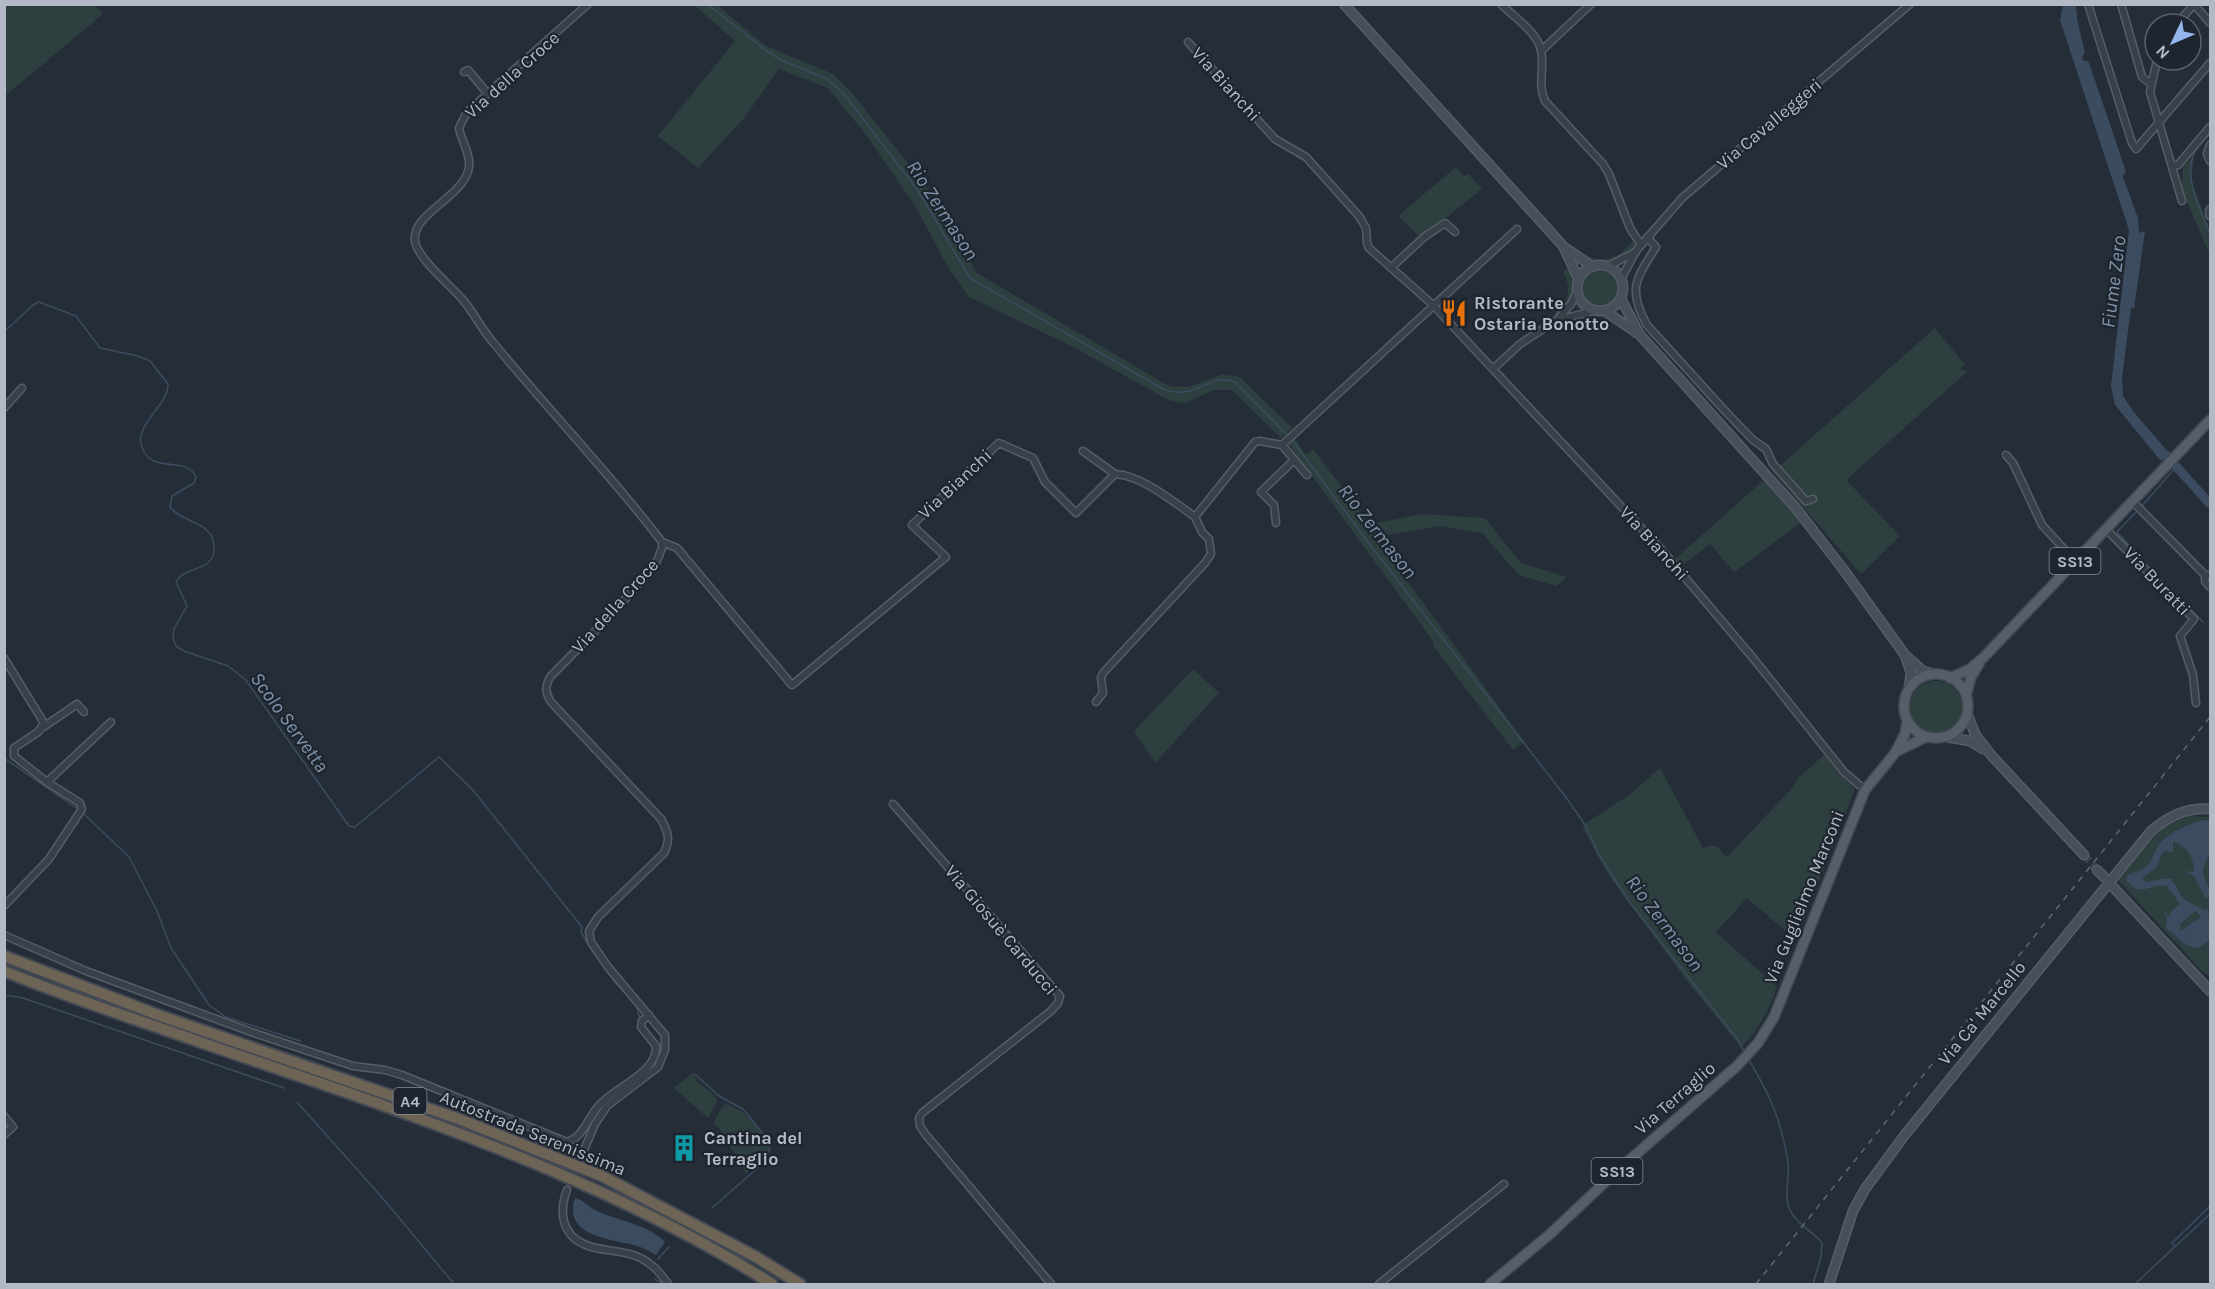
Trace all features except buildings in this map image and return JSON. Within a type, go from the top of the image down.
[{"type":"highway","name":"Autostrada Serenissima","points":[[4,956],[158,1015],[459,1119],[602,1176],[756,1257],[800,1284]]},
{"type":"highway","name":"Autostrada Serenissima","points":[[4,971],[107,1010],[419,1118],[524,1158],[663,1222],[772,1284]]},
{"type":"main road","points":[[1344,4],[1564,247],[1593,267]]},
{"type":"main road","points":[[1564,247],[1579,280]]},
{"type":"main road","points":[[1608,266],[1621,279],[1623,286],[1621,299],[1605,311],[1594,311],[1581,301],[1577,291],[1579,280],[1584,272],[1593,267],[1608,266]]},
{"type":"main road","points":[[1621,299],[1640,335]]},
{"type":"main road","points":[[1605,311],[1640,335],[1795,507],[1905,655],[1918,668],[1950,678],[1966,695]]},
{"type":"main road","name":"SS13","points":[[1950,678],[1970,669],[1984,657],[2211,420]]},
{"type":"main road","points":[[1905,655],[1910,669],[1909,688]]},
{"type":"main road","name":"SS13","points":[[1967,713],[1966,695],[1971,677],[1984,657]]},
{"type":"main road","points":[[1909,688],[1919,679],[1934,674]]},
{"type":"main road","name":"Via Guglielmo Marconi","points":[[1746,1056],[1774,1017],[1865,790],[1895,753],[1905,734],[1907,722],[1904,705],[1909,688]]},
{"type":"main road","points":[[1947,737],[1959,729],[1967,713]]},
{"type":"main road","points":[[1967,713],[1975,734],[1991,755],[2084,855]]},
{"type":"main road","points":[[1907,722],[1926,737]]},
{"type":"main road","name":"Via Guglielmo Marconi","points":[[1895,753],[1926,737],[1937,739],[1947,737]]},
{"type":"main road","points":[[1947,737],[1970,741],[1991,755]]},
{"type":"main road","name":"Via Ca' Marcello","points":[[1829,1284],[1845,1231],[1865,1189],[1911,1127],[2151,831],[2178,813],[2195,809],[2211,809]]},
{"type":"main road","points":[[2112,886],[2210,991]]},
{"type":"main road","name":"Via Terraglio","points":[[1493,1283],[1746,1056]]},
{"type":"street","name":"Via della Croce","points":[[580,1157],[595,1124],[607,1106],[658,1067],[665,1050],[665,1035],[608,967],[591,942],[589,931],[598,917],[664,853],[669,844],[668,832],[661,819],[551,702],[546,694],[546,686],[550,677],[616,609],[657,561],[662,542],[576,437],[491,340],[465,302],[416,247],[414,238],[416,229],[422,221],[458,188],[466,177],[470,163],[459,128],[467,112],[588,4]]},
{"type":"street","points":[[1501,4],[1537,40],[1541,51],[1541,93],[1545,101],[1603,164],[1630,228],[1641,245]]},
{"type":"street","points":[[1541,51],[1590,4]]},
{"type":"street","name":"Via Cavalleggeri","points":[[1636,251],[1682,198],[1910,4]]},
{"type":"street","points":[[2088,4],[2132,143],[2136,149],[2211,63]]},
{"type":"street","points":[[2121,4],[2142,77],[2150,83]]},
{"type":"street","points":[[2194,4],[2211,23]]},
{"type":"street","name":"Via Bianchi","points":[[1188,42],[1275,139],[1306,157],[1344,199],[1363,223],[1367,246],[1433,305],[1662,549],[1844,772],[1865,790]]},
{"type":"street","points":[[464,72],[468,70],[488,94]]},
{"type":"street","points":[[2153,72],[2150,92],[2182,201]]},
{"type":"street","points":[[2172,166],[2178,165],[2211,127]]},
{"type":"street","points":[[2211,145],[2207,154],[2211,161]]},
{"type":"street","points":[[2211,209],[2209,211],[2211,216]]},
{"type":"street","points":[[1392,267],[1424,237],[1445,223],[1455,232]]},
{"type":"street","points":[[1284,444],[1517,229]]},
{"type":"street","points":[[1647,237],[1656,247],[1635,282],[1635,294],[1638,309],[1647,325],[1726,412],[1753,440],[1766,449],[1773,464],[1806,501],[1813,499]]},
{"type":"street","points":[[1608,266],[1636,251]]},
{"type":"street","points":[[1621,279],[1636,251]]},
{"type":"street","points":[[1493,369],[1520,344],[1557,320],[1571,304],[1577,291]]},
{"type":"street","points":[[1557,320],[1594,311]]},
{"type":"street","points":[[4,408],[22,388]]},
{"type":"street","points":[[1195,516],[1255,442],[1284,444]]},
{"type":"street","name":"Via Bianchi","points":[[662,542],[677,548],[792,685],[946,557],[912,525],[999,443],[1033,458],[1045,482],[1076,513],[1115,474]]},
{"type":"street","points":[[1284,444],[1307,475]]},
{"type":"street","points":[[1083,451],[1115,474],[1122,474],[1154,489],[1195,516],[1202,532],[1209,539],[1211,554],[1103,673],[1101,678],[1103,693],[1096,702]]},
{"type":"street","points":[[2006,455],[2013,463],[2042,525],[2075,561]]},
{"type":"street","points":[[1276,523],[1274,505],[1261,492],[1294,460]]},
{"type":"street","points":[[2133,502],[2208,575],[2205,581],[2211,587]]},
{"type":"street","name":"Via Buratti","points":[[2106,529],[2194,619],[2180,636],[2193,675],[2196,703]]},
{"type":"street","points":[[4,658],[41,717],[44,723],[41,729]]},
{"type":"street","points":[[4,906],[49,859],[80,813],[80,803],[46,782],[20,762],[13,752],[14,748],[77,704],[84,712]]},
{"type":"street","points":[[46,782],[111,722]]},
{"type":"street","name":"Via Giosuè Carducci","points":[[893,804],[1060,996],[1058,1003],[1051,1011],[922,1113],[919,1118],[920,1126],[926,1135],[1051,1284]]},
{"type":"street","points":[[4,935],[86,971],[254,1033],[353,1066],[385,1070],[402,1075],[567,1142],[579,1136],[605,1099],[642,1073],[653,1062],[656,1046],[641,1027],[642,1021],[649,1015]]},
{"type":"street","points":[[4,1116],[13,1127],[4,1135]]},
{"type":"street","points":[[1379,1284],[1504,1184]]},
{"type":"street","points":[[567,1190],[561,1213],[564,1224],[573,1237],[586,1245],[633,1255],[648,1262],[668,1284]]},
{"type":"shaded area","points":[[5,4],[95,5],[103,14],[5,96]]},
{"type":"shaded area","points":[[694,5],[717,5],[766,46],[833,74],[853,94],[929,190],[977,273],[1169,386],[1189,387],[1222,374],[1240,377],[1292,428],[1281,438],[1232,390],[1213,390],[1186,403],[1170,401],[1073,347],[969,297],[949,269],[914,204],[866,135],[828,88],[779,69],[744,118],[698,168],[658,136],[735,41]]},
{"type":"shaded area","points":[[2194,156],[2191,181],[2210,230],[2210,255],[2182,187],[2183,166]]},
{"type":"shaded area","points":[[1456,167],[1464,176],[1468,174],[1482,189],[1421,238],[1398,216]]},
{"type":"shaded area","points":[[1635,240],[1637,242],[1634,249],[1622,258],[1598,261],[1584,256],[1600,260],[1614,255],[1616,257]]},
{"type":"shaded area","points":[[1571,268],[1572,293],[1556,315],[1555,313],[1568,294],[1568,283],[1563,271]]},
{"type":"shaded area","points":[[1600,271],[1612,277],[1618,289],[1612,301],[1600,307],[1588,301],[1582,289],[1588,277]]},
{"type":"shaded area","points":[[1935,328],[1965,365],[1960,369],[1968,371],[1846,480],[1900,536],[1861,574],[1773,472]]},
{"type":"shaded area","points":[[1294,438],[1306,455],[1313,449],[1369,524],[1423,514],[1485,518],[1521,563],[1567,577],[1556,586],[1519,575],[1482,533],[1439,526],[1375,537],[1524,741],[1513,750],[1434,647],[1433,641],[1288,443]]},
{"type":"shaded area","points":[[1765,479],[1802,522],[1734,572],[1710,544],[1681,566],[1675,559]]},
{"type":"shaded area","points":[[1193,669],[1219,693],[1155,763],[1134,731]]},
{"type":"shaded area","points":[[1931,681],[1941,681],[1951,685],[1959,693],[1963,708],[1959,723],[1951,731],[1941,735],[1931,735],[1921,731],[1913,723],[1909,713],[1909,703],[1913,693],[1921,685]]},
{"type":"shaded area","points":[[1824,755],[1855,789],[1796,940],[1747,898],[1716,932],[1777,987],[1763,1019],[1741,1047],[1687,981],[1607,873],[1582,826],[1629,795],[1660,768],[1703,848],[1717,846],[1727,857],[1794,786],[1798,778]]},
{"type":"shaded area","points":[[2190,816],[2210,817],[2210,977],[2117,879],[2150,839],[2167,825]]},
{"type":"shaded area","points":[[692,1073],[696,1081],[718,1100],[708,1118],[674,1088]]},
{"type":"shaded area","points":[[724,1104],[745,1114],[762,1134],[769,1148],[761,1160],[746,1174],[720,1129],[713,1123]]},
{"type":"water","points":[[2063,5],[2073,5],[2070,18],[2104,125],[2138,218],[2139,233],[2145,231],[2134,309],[2131,307],[2122,378],[2123,396],[2169,453],[2161,461],[2115,405],[2111,386],[2129,230],[2060,20]]},
{"type":"water","points":[[2202,820],[2210,821],[2212,835],[2203,872],[2210,898],[2205,897],[2194,876],[2188,873],[2190,869],[2191,873],[2194,871],[2189,853],[2173,841],[2173,852],[2163,851],[2156,868],[2142,878],[2147,882],[2161,879],[2164,875],[2163,879],[2172,879],[2185,900],[2205,911],[2208,909],[2210,940],[2198,948],[2181,942],[2166,929],[2167,914],[2170,916],[2180,904],[2167,886],[2137,889],[2126,880],[2127,876],[2148,865],[2166,838],[2177,830]],"holes":[[[2196,911],[2201,917],[2180,931],[2180,924]]]},
{"type":"water","points":[[575,1198],[604,1214],[650,1231],[665,1242],[656,1255],[637,1246],[591,1234],[576,1221],[573,1211]]},
{"type":"waterway","name":"Rio Zermason","points":[[707,4],[767,51],[781,60],[827,79],[843,93],[917,189],[970,278],[1163,389],[1185,392],[1216,381],[1235,382],[1289,437]]},
{"type":"waterway","name":"Fiume Zero","points":[[2071,4],[2080,52]]},
{"type":"waterway","name":"Fiume Zero","points":[[2085,65],[2121,171]]},
{"type":"waterway","points":[[2210,134],[2197,148],[2192,158],[2191,168],[2191,179],[2197,203],[2210,234]]},
{"type":"waterway","name":"Scolo Servetta","points":[[4,332],[39,302],[76,316],[100,348],[138,356],[150,361],[168,384],[163,401],[145,425],[141,443],[144,452],[156,462],[179,465],[192,471],[196,477],[194,483],[172,496],[170,507],[174,512],[198,524],[208,532],[213,539],[214,547],[212,558],[208,563],[185,573],[176,582],[187,606],[174,629],[173,638],[176,646],[228,666],[245,679],[349,826],[355,827],[439,757],[473,790],[582,927],[581,932],[593,952],[615,982],[636,1005],[640,1018]]},
{"type":"waterway","name":"Rio Zermason","points":[[1292,440],[1371,546],[1565,796],[1586,826],[1598,853],[1628,900],[1737,1039],[1745,1053]]},
{"type":"waterway","name":"Fiume Zero","points":[[2166,455],[2210,504]]},
{"type":"waterway","points":[[2142,506],[2176,467]]},
{"type":"waterway","points":[[2136,552],[2117,532],[2137,511]]},
{"type":"waterway","points":[[2168,587],[2171,590]]},
{"type":"waterway","points":[[2177,596],[2203,622]]},
{"type":"waterway","points":[[4,758],[79,810]]},
{"type":"waterway","points":[[83,813],[129,857],[157,911],[171,948],[209,1005],[226,1017],[300,1041]]},
{"type":"waterway","points":[[4,995],[23,998],[284,1088]]},
{"type":"waterway","name":"Rio Zermason","points":[[1749,1060],[1769,1097],[1779,1122],[1788,1163],[1787,1199],[1790,1210],[1796,1219],[1822,1243],[1821,1257],[1813,1284]]},
{"type":"waterway","name":"Scolo Servetta","points":[[695,1074],[719,1096],[743,1109],[765,1136],[770,1149],[762,1164],[712,1208]]},
{"type":"waterway","points":[[297,1102],[386,1202],[454,1284]]},
{"type":"waterway","points":[[2175,1246],[2172,1243],[2210,1206]]},
{"type":"waterway","points":[[2135,1284],[2210,1214]]},
{"type":"waterway","name":"Scolo Servetta","points":[[658,1259],[669,1247]]},
{"type":"waterway","name":"Scolo Servetta","points":[[655,1279],[662,1284]]},
{"type":"tunnel","points":[[2084,855],[2097,870]]},
{"type":"tunnel","points":[[567,1190],[581,1157]]},
{"type":"railway","points":[[1756,1284],[2210,717]]},
{"type":"place","name":"Ristorante Ostaria Bonotto","points":[[1454,313]]},
{"type":"place","name":"Cantina del Terraglio","points":[[684,1148]]}]
